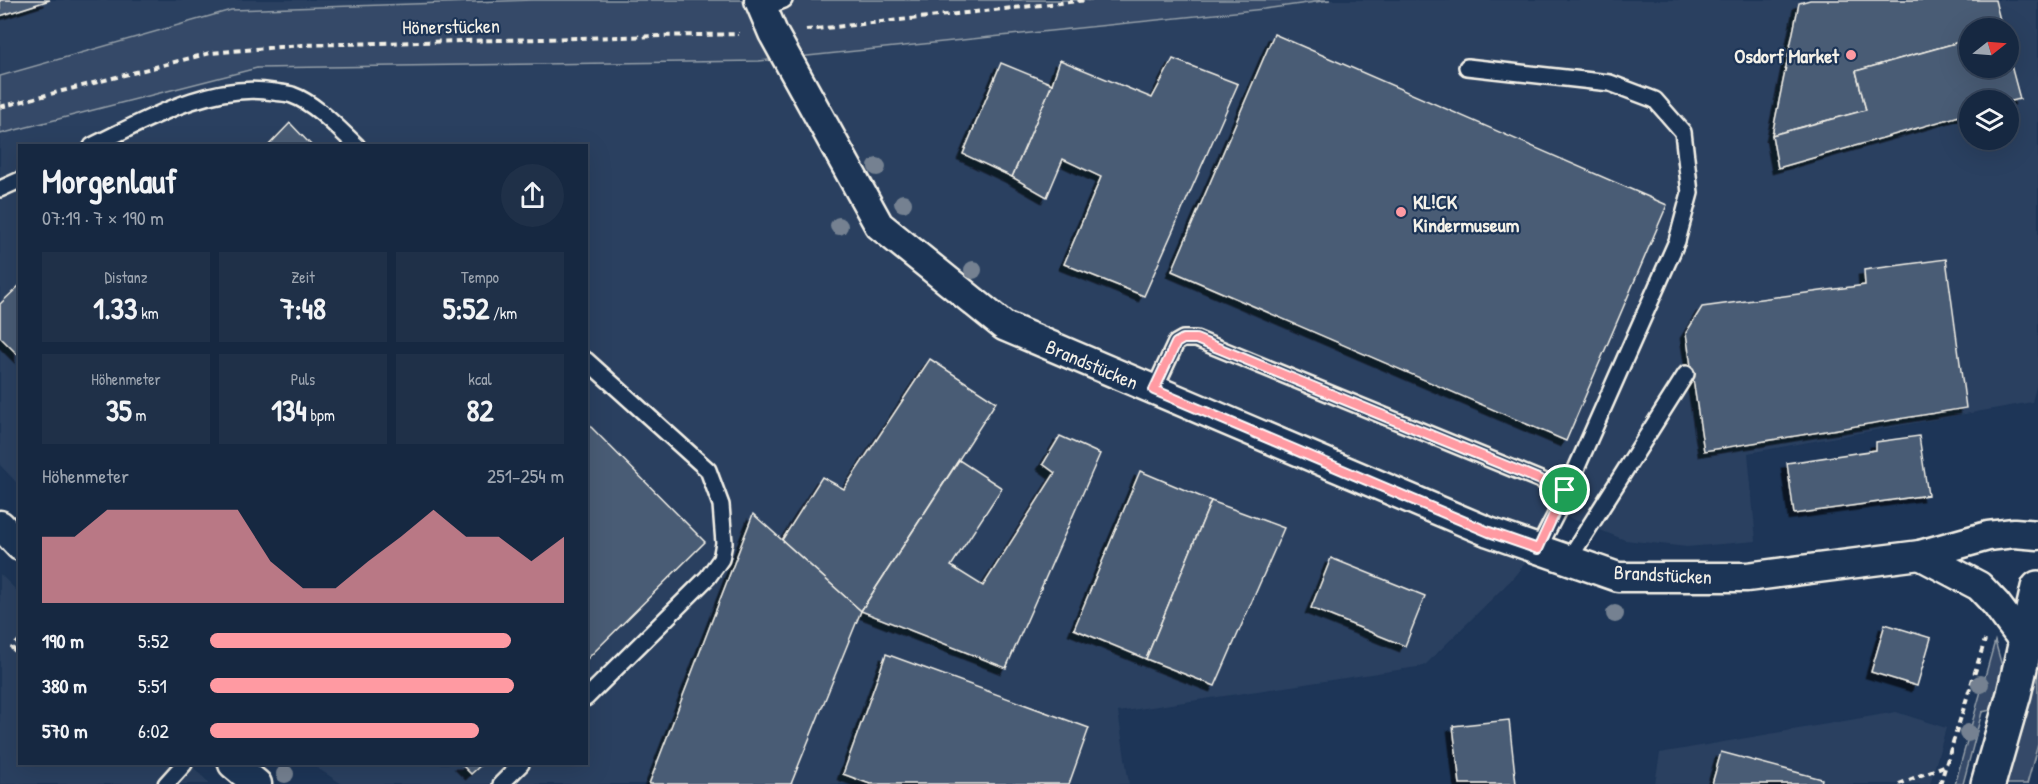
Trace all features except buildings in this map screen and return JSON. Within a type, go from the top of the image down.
[{"type":"street","name":"Brandstücken","points":[[770,10],[879,225],[1004,327],[1489,532],[1618,577],[1747,577],[1920,555],[1988,536],[2014,533],[2038,535]]},
{"type":"street","points":[[0,525],[18,544]]},
{"type":"street","points":[[1920,555],[1978,586],[1996,604],[2025,643]]},
{"type":"street","points":[[1988,784],[2014,693],[2038,588]]},
{"type":"street","points":[[234,765],[257,784]]},
{"type":"lane","points":[[1467,67],[1610,83],[1655,100],[1683,132],[1690,193],[1677,241],[1538,549]]},
{"type":"lane","points":[[96,144],[170,108],[223,93],[260,89],[292,95],[326,116],[355,144]]},
{"type":"lane","points":[[0,189],[18,181]]},
{"type":"lane","points":[[1154,390],[1176,343],[1183,339],[1196,339],[1565,490]]},
{"type":"lane","points":[[588,362],[708,470],[721,505],[724,543],[721,559],[708,577],[588,696]]},
{"type":"lane","points":[[1569,560],[1686,374]]},
{"type":"lane","points":[[166,784],[183,765]]},
{"type":"lane","points":[[501,784],[520,765]]},
{"type":"path","name":"Hönerstücken","points":[[0,107],[210,53],[770,10],[1088,0]]},
{"type":"path","points":[[1940,784],[1988,631]]},
{"type":"path","points":[[18,642],[12,648],[18,653]]},
{"type":"path","points":[[1899,784],[1945,766]]},
{"type":"shaded area","points":[[0,0],[533,0],[231,10],[0,76]]},
{"type":"shaded area","points":[[533,0],[1330,0],[1264,9],[759,61],[257,68],[0,134],[0,76],[231,10]]},
{"type":"shaded area","points":[[1330,0],[2038,0],[2038,379],[2032,402],[1748,453],[1756,541],[1687,547],[1625,540],[1565,516],[1511,580],[1424,666],[1118,712],[1129,784],[342,784],[313,765],[588,765],[588,144],[18,144],[18,484],[0,465],[0,134],[257,68],[759,61],[1264,9]]},
{"type":"shaded area","points":[[0,574],[18,592],[18,765],[191,765],[210,784],[0,784]]},
{"type":"shaded area","points":[[1995,641],[2005,677],[2000,708],[1982,712],[1963,784],[1955,784]]},
{"type":"shaded area","points":[[2038,652],[2038,744],[2027,784],[2000,784]]},
{"type":"shaded area","points":[[1896,712],[1946,728],[1930,784],[1655,784],[1660,753]]},
{"type":"place","name":"Osdorf Market","points":[[1851,55]]},
{"type":"place","name":"KL!CK Kindermuseum","points":[[1401,212]]},
{"type":"route","points":[[1183,339],[1196,339],[1565,490],[1557,512],[1538,549],[1489,532],[1154,390],[1176,343],[1183,339]]}]
